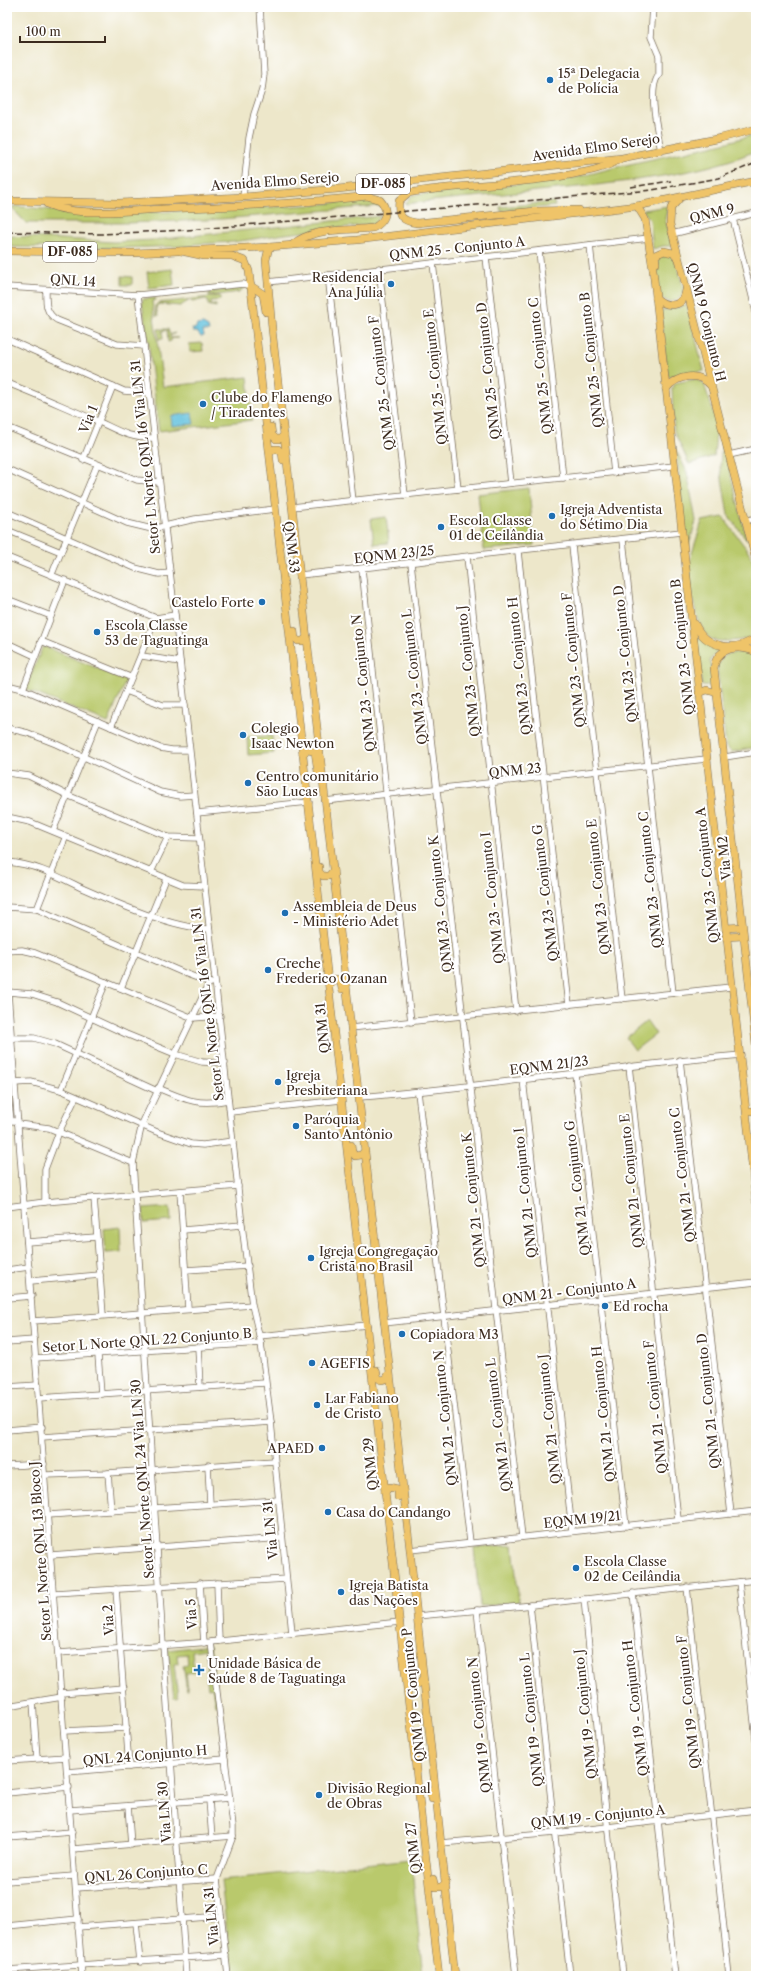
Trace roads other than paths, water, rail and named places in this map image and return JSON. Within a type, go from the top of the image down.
[{"type":"main road","name":"Avenida Elmo Serejo","points":[[7,201],[45,203],[119,203],[243,197],[433,179],[622,158],[661,151],[756,129]]},
{"type":"main road","points":[[588,212],[557,210],[416,223],[408,222],[401,218],[398,208],[398,201],[408,193],[561,177],[609,165],[622,158]]},
{"type":"main road","name":"DF-085","points":[[7,251],[133,253],[269,247],[358,240],[637,206],[756,181]]},
{"type":"main road","points":[[45,203],[55,208],[72,210],[131,211],[273,205],[367,196],[380,200],[384,206],[384,218],[378,226],[373,228],[313,234],[301,238],[292,245]]},
{"type":"main road","name":"QNM 9 Conjunto H","points":[[680,198],[674,202],[669,220],[756,561]]},
{"type":"main road","points":[[637,206],[645,219],[649,238],[682,532]]},
{"type":"main road","points":[[269,247],[266,260],[272,329],[408,1538]]},
{"type":"main road","name":"QNM 33","points":[[181,251],[204,256],[232,256],[240,258],[247,264],[251,286],[310,810]]},
{"type":"main road","points":[[653,270],[657,265],[655,255],[661,251],[670,251],[676,255],[679,261]]},
{"type":"main road","points":[[251,286],[259,290],[264,296],[267,318],[272,329]]},
{"type":"main road","points":[[656,298],[666,305],[676,304],[684,299],[686,290]]},
{"type":"main road","points":[[666,389],[675,380],[698,376],[707,381],[711,386]]},
{"type":"main road","points":[[263,394],[269,409],[272,435],[278,439],[284,435]]},
{"type":"main road","points":[[270,453],[276,448],[282,452],[285,480],[291,496]]},
{"type":"main road","name":"QNM 23 - Conjunto B","points":[[682,532],[706,760]]},
{"type":"main road","points":[[286,594],[292,613],[296,640],[301,642],[306,636]]},
{"type":"main road","points":[[692,619],[697,630],[706,640],[721,646],[735,647],[756,652]]},
{"type":"main road","points":[[735,647],[756,638]]},
{"type":"main road","name":"Via M2","points":[[735,647],[720,654],[716,658],[714,668],[756,1046]]},
{"type":"main road","points":[[699,693],[707,690],[717,693]]},
{"type":"main road","points":[[303,753],[308,750],[315,752],[318,773],[323,782]]},
{"type":"main road","name":"QNM 23 - Conjunto A","points":[[706,760],[726,928],[731,987]]},
{"type":"main road","name":"QNM 31","points":[[310,810],[341,1100]]},
{"type":"main road","points":[[312,830],[318,845],[320,874],[323,876],[329,876],[333,871]]},
{"type":"main road","points":[[726,928],[742,927]]},
{"type":"main road","points":[[726,937],[743,936]]},
{"type":"main road","points":[[329,984],[334,979],[341,982],[346,1016],[351,1028]]},
{"type":"main road","points":[[731,987],[741,1055],[756,1200]]},
{"type":"main road","name":"QNM 29","points":[[341,1100],[400,1622]]},
{"type":"main road","points":[[342,1110],[349,1126],[352,1152],[355,1156],[359,1156],[364,1152]]},
{"type":"main road","points":[[746,1111],[756,1111]]},
{"type":"main road","points":[[747,1120],[756,1120]]},
{"type":"main road","points":[[360,1265],[363,1260],[366,1259],[373,1263],[376,1297],[384,1322]]},
{"type":"main road","points":[[368,1337],[374,1351],[378,1378],[384,1380],[389,1374]]},
{"type":"main road","points":[[385,1492],[390,1487],[398,1489],[401,1518],[408,1538]]},
{"type":"main road","name":"QNM 19 - Conjunto P","points":[[408,1538],[441,1842]]},
{"type":"main road","name":"QNM 27","points":[[400,1622],[439,1976]]},
{"type":"main road","points":[[402,1638],[408,1654],[411,1681],[417,1685],[423,1679]]},
{"type":"main road","points":[[419,1793],[424,1789],[431,1791],[434,1820],[441,1842],[455,1976]]},
{"type":"main road","points":[[424,1836],[430,1852],[434,1885],[438,1888],[446,1883]]},
{"type":"street","points":[[243,197],[249,138],[254,114],[262,90],[264,74],[260,7]]},
{"type":"street","points":[[653,7],[651,37],[660,61],[659,75],[656,78],[654,95],[661,151]]},
{"type":"street","name":"QNM 9","points":[[672,234],[756,213]]},
{"type":"street","points":[[733,219],[756,312]]},
{"type":"street","name":"QNM 25 - Conjunto A","points":[[268,282],[649,238]]},
{"type":"street","name":"QNM 25 - Conjunto B","points":[[590,245],[614,473]]},
{"type":"street","name":"QNM 25 - Conjunto C","points":[[539,251],[563,478]]},
{"type":"street","name":"QNM 25 - Conjunto D","points":[[486,256],[511,483]]},
{"type":"street","name":"QNM 25 - Conjunto E","points":[[433,263],[458,489]]},
{"type":"street","name":"QNM 25 - Conjunto F","points":[[380,268],[405,495]]},
{"type":"street","points":[[328,275],[353,501]]},
{"type":"street","points":[[138,295],[243,284],[251,286]]},
{"type":"street","name":"QNL 14","points":[[7,287],[138,295]]},
{"type":"street","points":[[46,290],[48,313],[57,320],[117,344],[144,346]]},
{"type":"street","name":"Setor L Norte QNL 16 Via LN 31","points":[[138,295],[158,482],[165,527],[175,615],[215,984],[220,1016],[242,1225],[252,1305],[261,1343]]},
{"type":"street","points":[[7,339],[113,386],[129,392],[149,393]]},
{"type":"street","points":[[7,383],[132,437],[154,438]]},
{"type":"street","name":"Via 1","points":[[83,460],[113,386]]},
{"type":"street","points":[[7,427],[83,460],[136,480],[158,482]]},
{"type":"street","points":[[730,456],[754,450]]},
{"type":"street","points":[[52,574],[97,465]]},
{"type":"street","points":[[292,507],[674,466]]},
{"type":"street","points":[[7,469],[142,528],[152,529],[195,519],[275,509]]},
{"type":"street","points":[[7,512],[135,568],[159,574],[170,573]]},
{"type":"street","points":[[745,520],[756,518]]},
{"type":"street","points":[[7,530],[61,552]]},
{"type":"street","name":"EQNM 23/25","points":[[300,575],[572,546],[682,532]]},
{"type":"street","name":"QNM 23 - Conjunto D","points":[[623,540],[648,765]]},
{"type":"street","name":"QNM 23 - Conjunto F","points":[[572,546],[596,772]]},
{"type":"street","name":"QNM 23 - Conjunto H","points":[[518,552],[543,778]]},
{"type":"street","points":[[7,557],[52,574],[156,618],[175,615]]},
{"type":"street","name":"QNM 23 - Conjunto J","points":[[467,557],[490,783]]},
{"type":"street","name":"QNM 23 - Conjunto L","points":[[412,563],[438,789]]},
{"type":"street","name":"QNM 23 - Conjunto N","points":[[362,569],[411,1022]]},
{"type":"street","points":[[23,689],[65,580]]},
{"type":"street","points":[[7,599],[51,616]]},
{"type":"street","points":[[111,727],[130,678],[142,656],[156,618]]},
{"type":"street","points":[[41,641],[130,678]]},
{"type":"street","points":[[7,642],[35,656]]},
{"type":"street","points":[[142,656],[180,662]]},
{"type":"street","points":[[7,685],[23,689],[160,748],[189,750]]},
{"type":"street","points":[[126,691],[163,705],[185,705]]},
{"type":"street","points":[[53,831],[98,721]]},
{"type":"street","points":[[7,728],[28,733],[160,792],[180,796],[194,795]]},
{"type":"street","points":[[725,757],[756,752]]},
{"type":"street","name":"QNM 23","points":[[326,801],[543,778],[648,765],[706,760]]},
{"type":"street","name":"QNM 23 - Conjunto C","points":[[648,765],[673,993]]},
{"type":"street","name":"QNM 23 - Conjunto E","points":[[596,772],[622,999]]},
{"type":"street","points":[[7,773],[29,776],[67,795],[168,837],[199,838]]},
{"type":"street","name":"QNM 23 - Conjunto G","points":[[543,778],[569,1005]]},
{"type":"street","name":"QNM 23 - Conjunto I","points":[[490,783],[516,1011]]},
{"type":"street","name":"QNM 23 - Conjunto K","points":[[438,789],[471,1086]]},
{"type":"street","points":[[197,813],[309,802]]},
{"type":"street","points":[[7,817],[30,822],[183,885],[204,886]]},
{"type":"street","points":[[37,909],[66,836]]},
{"type":"street","points":[[151,872],[168,837]]},
{"type":"street","points":[[7,862],[31,865],[87,890],[150,915],[186,927],[209,929]]},
{"type":"street","points":[[121,988],[166,879]]},
{"type":"street","points":[[7,906],[37,909],[209,983],[215,984]]},
{"type":"street","points":[[7,950],[22,950],[35,953],[193,1018],[220,1016]]},
{"type":"street","name":"Setor L Norte QNL 13 Bloco J","points":[[7,980],[12,1038],[10,1063],[16,1083],[32,1296],[35,1358],[42,1427],[50,1555],[59,1653],[82,1976]]},
{"type":"street","points":[[61,1090],[106,982]]},
{"type":"street","name":"Setor L Norte QNL 24 Via LN 30","points":[[163,1645],[148,1390],[141,1312],[132,1163],[142,1124],[209,983]]},
{"type":"street","points":[[351,1028],[731,987]]},
{"type":"street","points":[[8,992],[39,996],[175,1054],[202,1062],[225,1063]]},
{"type":"street","points":[[12,1038],[34,1038],[45,1040],[183,1099],[199,1103],[211,1103],[228,1100]]},
{"type":"street","name":"EQNM 21/23","points":[[359,1097],[471,1086],[680,1060],[741,1055]]},
{"type":"street","name":"QNM 21 - Conjunto C","points":[[680,1060],[706,1287]]},
{"type":"street","name":"QNM 21 - Conjunto E","points":[[629,1066],[654,1293]]},
{"type":"street","name":"QNM 21 - Conjunto G","points":[[575,1074],[602,1299]]},
{"type":"street","name":"QNM 21 - Conjunto I","points":[[523,1079],[548,1305]]},
{"type":"street","points":[[16,1083],[31,1082],[61,1090],[191,1144],[203,1145],[233,1141]]},
{"type":"street","points":[[7,1084],[11,1121],[49,1128],[132,1163]]},
{"type":"street","name":"QNM 21 - Conjunto K","points":[[471,1086],[496,1311]]},
{"type":"street","name":"QNM 21 - Conjunto N","points":[[418,1092],[470,1542]]},
{"type":"street","points":[[45,1202],[45,1169],[76,1097]]},
{"type":"street","points":[[230,1112],[341,1100]]},
{"type":"street","points":[[7,1207],[45,1202],[238,1186]]},
{"type":"street","points":[[180,1192],[188,1308]]},
{"type":"street","points":[[94,1198],[103,1315]]},
{"type":"street","points":[[183,1230],[242,1225]]},
{"type":"street","points":[[27,1242],[96,1236]]},
{"type":"street","points":[[186,1270],[248,1266]]},
{"type":"street","points":[[7,1270],[29,1267]]},
{"type":"street","points":[[30,1281],[100,1275]]},
{"type":"street","name":"QNM 21 - Conjunto A","points":[[384,1322],[756,1282]]},
{"type":"street","name":"QNM 21 - Conjunto D","points":[[706,1287],[731,1514]]},
{"type":"street","name":"QNM 21 - Conjunto F","points":[[654,1293],[678,1519]]},
{"type":"street","points":[[7,1298],[32,1296]]},
{"type":"street","name":"QNM 21 - Conjunto H","points":[[602,1299],[626,1526]]},
{"type":"street","points":[[33,1320],[188,1308],[252,1305]]},
{"type":"street","name":"QNM 21 - Conjunto J","points":[[548,1305],[572,1531]]},
{"type":"street","name":"QNM 21 - Conjunto L","points":[[496,1311],[522,1537]]},
{"type":"street","points":[[260,1336],[367,1325]]},
{"type":"street","points":[[7,1342],[34,1340]]},
{"type":"street","name":"Setor L Norte QNL 22 Conjunto B","points":[[35,1358],[261,1343]]},
{"type":"street","name":"Via LN 31","points":[[261,1343],[271,1422],[292,1633]]},
{"type":"street","points":[[198,1348],[200,1387]]},
{"type":"street","points":[[98,1355],[101,1394]]},
{"type":"street","points":[[39,1398],[148,1390],[265,1384]]},
{"type":"street","points":[[7,1387],[38,1385]]},
{"type":"street","points":[[42,1437],[271,1422]]},
{"type":"street","points":[[7,1430],[42,1427]]},
{"type":"street","points":[[45,1475],[108,1473],[274,1461]]},
{"type":"street","points":[[7,1466],[44,1464]]},
{"type":"street","points":[[208,1465],[210,1504]]},
{"type":"street","points":[[108,1473],[111,1511]]},
{"type":"street","points":[[48,1515],[278,1500]]},
{"type":"street","name":"EQNM 19/21","points":[[410,1550],[470,1542],[756,1511]]},
{"type":"street","points":[[50,1555],[282,1538]]},
{"type":"street","points":[[54,1593],[286,1579]]},
{"type":"street","points":[[417,1616],[756,1580]]},
{"type":"street","name":"Via 5","points":[[217,1582],[219,1641]]},
{"type":"street","points":[[738,1582],[756,1740]]},
{"type":"street","name":"Via 5","points":[[200,1583],[204,1643]]},
{"type":"street","name":"QNM 19 - Conjunto F","points":[[687,1587],[729,1976]]},
{"type":"street","name":"Via 2","points":[[116,1589],[129,1767]]},
{"type":"street","name":"QNM 19 - Conjunto H","points":[[633,1593],[660,1820],[675,1976]]},
{"type":"street","name":"QNM 19 - Conjunto J","points":[[584,1599],[623,1976]]},
{"type":"street","name":"QNM 19 - Conjunto L","points":[[530,1605],[570,1976]]},
{"type":"street","name":"QNM 19 - Conjunto N","points":[[477,1610],[516,1976]]},
{"type":"street","points":[[59,1653],[204,1643],[400,1622]]},
{"type":"street","name":"Via LN 31","points":[[211,1642],[230,1798],[233,1836],[217,1879],[228,1976]]},
{"type":"street","name":"Via LN 30","points":[[163,1645],[181,1881],[186,1976]]},
{"type":"street","points":[[7,1706],[62,1695],[124,1688]]},
{"type":"street","points":[[33,1702],[37,1758]]},
{"type":"street","points":[[64,1731],[126,1728]]},
{"type":"street","points":[[7,1761],[66,1757]]},
{"type":"street","name":"QNL 24 Conjunto H","points":[[67,1772],[225,1759]]},
{"type":"street","points":[[7,1793],[69,1788]]},
{"type":"street","points":[[70,1810],[230,1798]]},
{"type":"street","points":[[209,1800],[212,1838]]},
{"type":"street","points":[[128,1806],[131,1845]]},
{"type":"street","name":"QNM 19 - Conjunto A","points":[[441,1842],[555,1833],[756,1810]]},
{"type":"street","points":[[7,1837],[72,1832]]},
{"type":"street","points":[[73,1849],[233,1836]]},
{"type":"street","points":[[7,1881],[74,1876]]},
{"type":"street","name":"QNL 26 Conjunto C","points":[[76,1888],[217,1879]]},
{"type":"street","points":[[78,1927],[221,1916]]},
{"type":"street","points":[[7,1926],[78,1920]]},
{"type":"street","points":[[136,1923],[140,1962]]},
{"type":"street","points":[[7,1970],[226,1955]]},
{"type":"water","points":[[203,324],[208,327],[209,331],[203,331],[204,336],[201,337],[197,332],[193,332],[192,329],[195,329],[197,325]]},
{"type":"water","points":[[192,413],[194,424],[172,426],[171,416]]},
{"type":"railway","points":[[7,232],[102,234],[187,230],[652,190],[719,178],[756,163]]},
{"type":"railway","points":[[631,187],[671,181]]},
{"type":"place","name":"15ª Delegacia de Polícia","points":[[550,80]]},
{"type":"place","name":"Residencial Ana Júlia","points":[[391,284]]},
{"type":"place","name":"Clube do Flamengo / Tiradentes","points":[[203,404]]},
{"type":"place","name":"Igreja Adventista do Sétimo Dia","points":[[552,516]]},
{"type":"place","name":"Escola Classe 01 de Ceilândia","points":[[441,527]]},
{"type":"place","name":"Castelo Forte","points":[[262,602]]},
{"type":"place","name":"Escola Classe 53 de Taguatinga","points":[[97,632]]},
{"type":"place","name":"Colegio Isaac Newton","points":[[243,735]]},
{"type":"place","name":"Centro comunitário São Lucas","points":[[248,783]]},
{"type":"place","name":"Assembleia de Deus - Ministério Adet","points":[[285,913]]},
{"type":"place","name":"Creche Frederico Ozanan","points":[[268,970]]},
{"type":"place","name":"Igreja Presbiteriana","points":[[278,1082]]},
{"type":"place","name":"Paróquia Santo Antônio","points":[[296,1126]]},
{"type":"place","name":"Igreja Congregação Cristã no Brasil","points":[[311,1258]]},
{"type":"place","name":"Ed rocha","points":[[605,1306]]},
{"type":"place","name":"Copiadora M3","points":[[402,1334]]},
{"type":"place","name":"AGEFIS","points":[[312,1363]]},
{"type":"place","name":"Lar Fabiano de Cristo","points":[[317,1405]]},
{"type":"place","name":"APAED","points":[[322,1448]]},
{"type":"place","name":"Casa do Candango","points":[[328,1512]]},
{"type":"place","name":"Escola Classe 02 de Ceilândia","points":[[576,1568]]},
{"type":"place","name":"Igreja Batista das Nações","points":[[341,1592]]},
{"type":"place","name":"Unidade Básica de Saúde 8 de Taguatinga","points":[[199,1670]]},
{"type":"place","name":"Divisão Regional de Obras","points":[[319,1795]]}]
